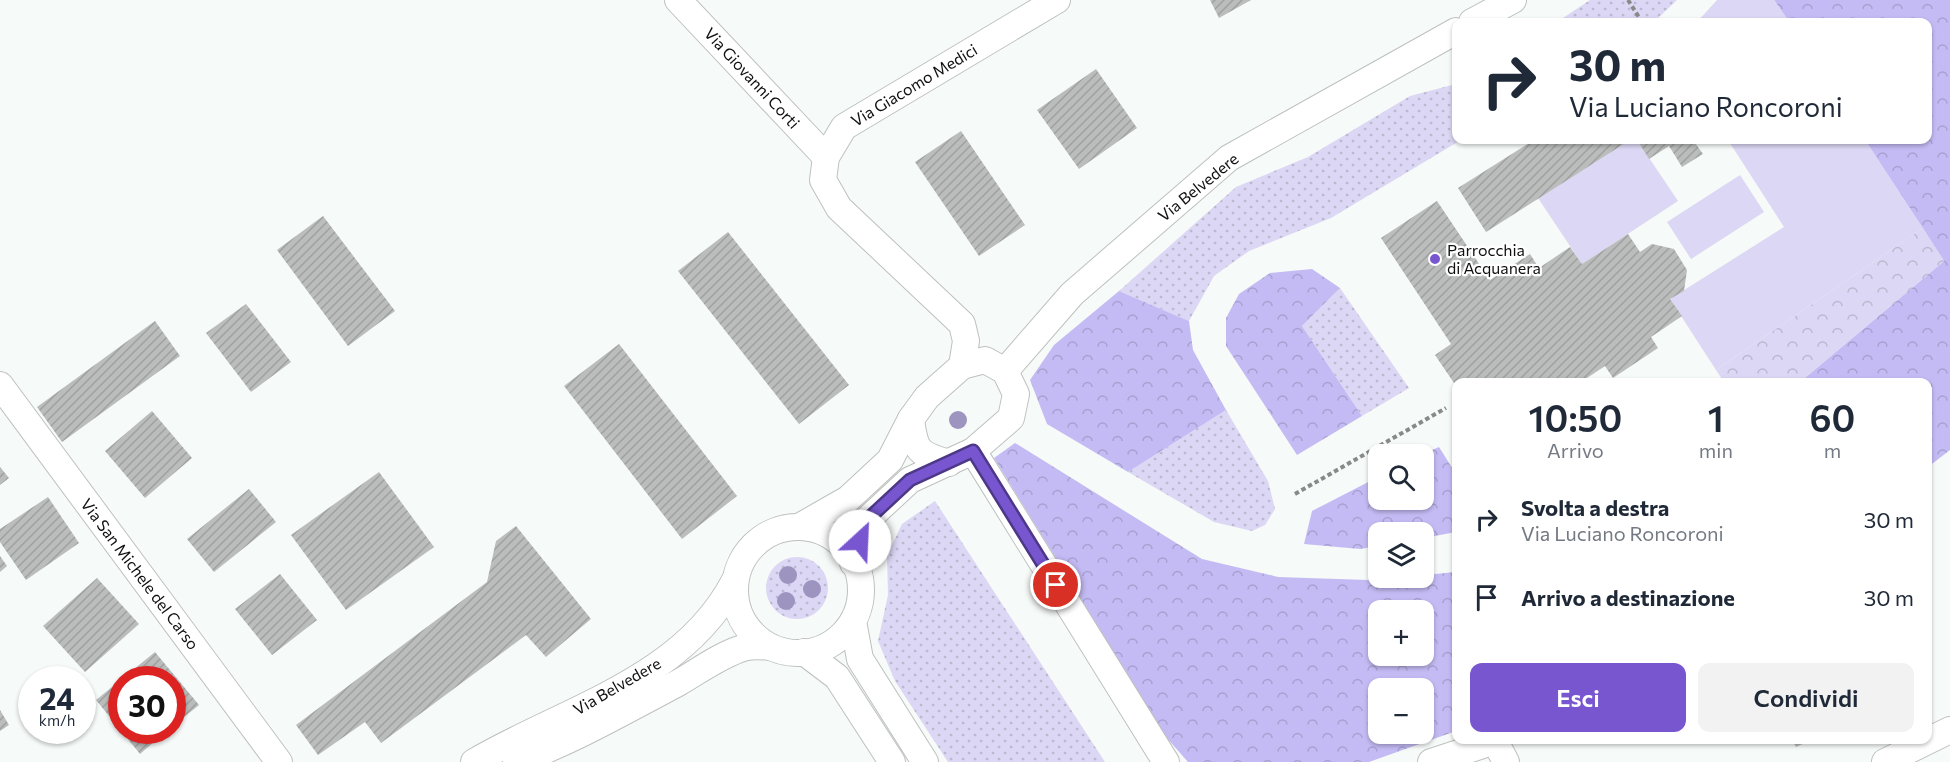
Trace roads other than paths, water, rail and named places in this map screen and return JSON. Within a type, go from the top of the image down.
[{"type":"street","name":"Via Giovanni Corti","points":[[678,0],[826,157]]},
{"type":"street","name":"Via Giacomo Medici","points":[[826,157],[844,127],[1057,0]]},
{"type":"street","points":[[1479,18],[1513,0]]},
{"type":"street","name":"Via Belvedere","points":[[1005,371],[1072,294],[1229,158],[1452,33]]},
{"type":"street","points":[[826,157],[824,180],[839,208],[962,324],[966,341],[962,366]]},
{"type":"street","points":[[799,527],[848,499],[890,460],[911,419],[927,397],[962,366],[985,360],[1005,371],[1016,394],[1011,418],[973,451],[910,480],[868,519],[853,563]]},
{"type":"street","name":"Via San Michele del Carso","points":[[0,385],[279,762]]},
{"type":"street","points":[[911,419],[914,443],[920,450],[926,456],[949,463]]},
{"type":"street","points":[[973,451],[1166,762]]},
{"type":"street","points":[[807,527],[828,534],[847,549],[853,563],[860,576],[860,600],[853,621],[838,639],[819,649],[794,652],[770,647],[749,630],[737,609],[735,580],[743,558],[760,538],[784,528],[807,527]]},
{"type":"street","name":"Via Belvedere","points":[[474,762],[598,700],[673,654],[715,612],[735,580]]},
{"type":"street","points":[[853,621],[860,659],[925,762]]},
{"type":"street","name":"Via Belvedere","points":[[516,762],[548,750],[597,726],[714,661],[742,648],[770,647]]},
{"type":"street","points":[[804,652],[837,677],[892,762]]},
{"type":"street","points":[[1932,739],[1950,730]]},
{"type":"street","points":[[1431,762],[1486,744]]},
{"type":"street","points":[[1497,744],[1506,762]]},
{"type":"street","points":[[1885,762],[1922,744]]},
{"type":"place","name":"Parrocchia di Acquanera","points":[[1435,259]]}]
